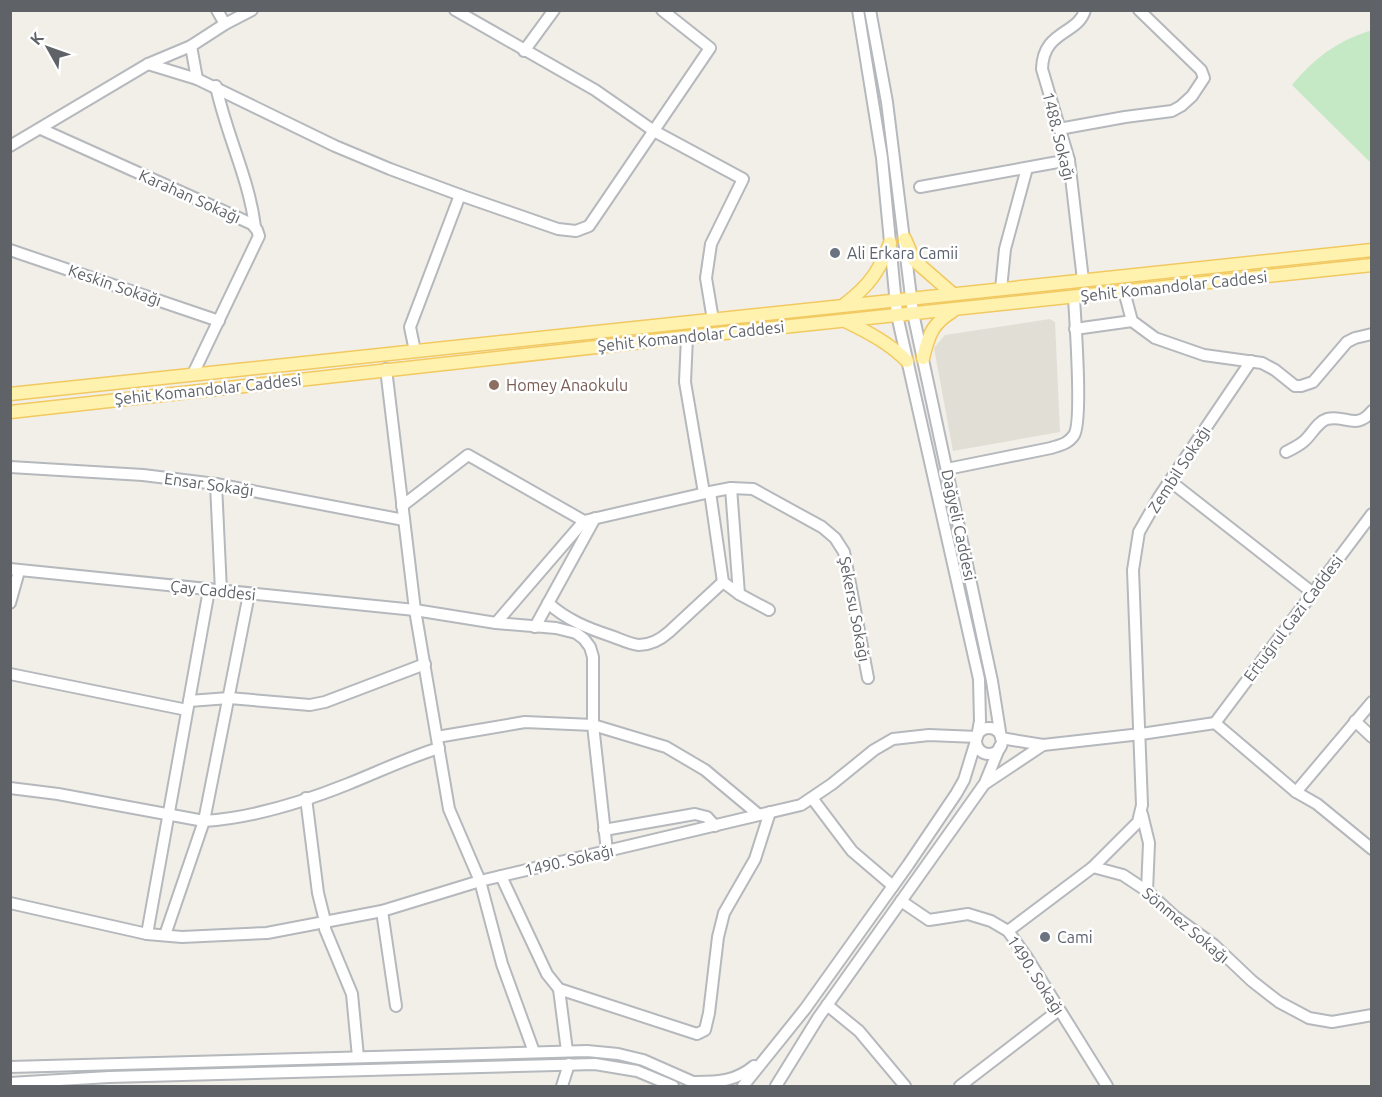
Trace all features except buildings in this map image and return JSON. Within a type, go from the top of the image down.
[{"type":"main road","points":[[905,239],[914,260],[953,294]]},
{"type":"main road","points":[[842,306],[872,280],[881,266],[890,243]]},
{"type":"main road","name":"Şehit Komandolar Caddesi","points":[[10,394],[842,306],[894,298],[953,294],[1371,250]]},
{"type":"main road","name":"Şehit Komandolar Caddesi","points":[[10,412],[386,369],[1371,265]]},
{"type":"main road","points":[[923,358],[934,325],[957,309]]},
{"type":"main road","points":[[844,320],[881,340],[907,361]]},
{"type":"street","points":[[217,10],[225,24]]},
{"type":"street","points":[[10,146],[148,64],[191,46],[252,10]]},
{"type":"street","points":[[455,10],[595,90],[654,130],[743,179],[711,244],[706,278],[713,320]]},
{"type":"street","points":[[524,51],[554,10]]},
{"type":"street","points":[[148,64],[216,86],[335,146],[390,169],[558,229],[576,231],[589,226],[710,48],[662,10]]},
{"type":"street","name":"Dağyeli Caddesi","points":[[771,1052],[805,1009],[956,794],[964,780],[980,722],[979,679],[894,298],[882,158],[858,10]]},
{"type":"street","name":"Dağyeli Caddesi","points":[[870,10],[887,102],[914,313],[992,681],[1001,742]]},
{"type":"street","name":"1488. Sokağı","points":[[1083,280],[1068,160],[1043,75],[1044,57],[1049,46],[1058,36],[1081,20],[1085,10]]},
{"type":"street","points":[[1059,129],[1172,111],[1196,92],[1204,78],[1201,70],[1139,10]]},
{"type":"street","points":[[191,46],[198,79]]},
{"type":"street","points":[[216,86],[224,119],[248,189],[255,226]]},
{"type":"street","name":"Karahan Sokağı","points":[[41,129],[255,226],[259,236],[193,374]]},
{"type":"street","points":[[920,187],[1068,160]]},
{"type":"street","points":[[1001,289],[1005,249],[1027,168]]},
{"type":"street","points":[[415,351],[410,327],[460,195]]},
{"type":"street","name":"Keskin Sokağı","points":[[10,250],[219,321]]},
{"type":"street","points":[[1124,291],[1132,321],[1155,338],[1204,355],[1262,363],[1275,370],[1290,383],[1301,386],[1313,382],[1347,342],[1371,334]]},
{"type":"street","points":[[947,469],[1066,444],[1076,433],[1078,411],[1074,297]]},
{"type":"street","points":[[1075,329],[1132,321]]},
{"type":"street","points":[[687,337],[685,382],[723,582],[739,594],[769,610]]},
{"type":"street","name":"Zembil Sokağı","points":[[1147,891],[1149,843],[1142,814],[1141,734],[1133,570],[1139,532],[1170,481],[1251,361]]},
{"type":"street","points":[[386,369],[416,610],[449,809],[480,881],[502,964],[534,1052]]},
{"type":"street","points":[[1286,452],[1304,441],[1325,420],[1334,418],[1356,422],[1365,418],[1371,411]]},
{"type":"street","points":[[402,506],[468,455],[584,521],[495,623]]},
{"type":"street","name":"Ensar Sokağı","points":[[10,467],[143,475],[216,484],[404,520]]},
{"type":"street","points":[[1170,481],[1313,593]]},
{"type":"street","points":[[147,934],[188,705],[215,591],[216,484]]},
{"type":"street","points":[[731,488],[739,594]]},
{"type":"street","name":"Şekersu Sokağı","points":[[584,521],[731,488],[753,489],[822,527],[835,538],[844,552],[868,678]]},
{"type":"street","name":"Ertuğrul Gazi Caddesi","points":[[1215,723],[1371,516]]},
{"type":"street","points":[[534,627],[595,518]]},
{"type":"street","points":[[10,603],[15,570]]},
{"type":"street","name":"Çay Caddesi","points":[[15,570],[416,610],[576,633],[590,647],[593,657],[593,725],[607,851]]},
{"type":"street","points":[[548,603],[563,616],[581,626],[627,642],[639,645],[650,644],[669,632],[723,582]]},
{"type":"street","points":[[165,935],[204,821],[249,594]]},
{"type":"street","points":[[10,674],[188,705],[229,698],[310,705],[325,702],[424,664]]},
{"type":"street","points":[[1296,792],[1371,702]]},
{"type":"street","points":[[1356,721],[1371,737]]},
{"type":"street","points":[[10,788],[57,794],[204,821],[219,820],[286,805],[347,784],[406,759],[438,742],[525,722],[593,725],[666,747],[705,770],[765,814],[755,860],[724,913],[718,937],[705,1029],[697,1034],[558,990]]},
{"type":"street","points":[[1001,742],[1043,745],[1215,723],[1296,792],[1317,804],[1371,849]]},
{"type":"street","points":[[776,1086],[827,1005],[985,783],[1001,742],[997,731],[989,728],[982,730],[976,739],[979,749],[986,754],[994,753],[1001,742]]},
{"type":"street","name":"1490. Sokağı","points":[[10,903],[147,934],[182,937],[267,933],[382,911],[480,881],[801,805],[874,750],[893,739],[929,735],[976,739]]},
{"type":"street","points":[[985,783],[1043,745]]},
{"type":"street","points":[[306,798],[318,892],[326,932],[352,994],[358,1057]]},
{"type":"street","points":[[812,798],[852,851],[893,886]]},
{"type":"street","points":[[604,830],[695,814],[707,817],[715,825]]},
{"type":"street","points":[[1008,931],[1093,867],[1133,829],[1142,814]]},
{"type":"street","name":"Sönmez Sokağı","points":[[1093,867],[1123,875],[1147,891],[1174,916],[1214,945],[1252,981],[1279,1002],[1299,1013],[1309,1018],[1332,1022],[1371,1015]]},
{"type":"street","points":[[501,876],[547,974],[558,990],[567,1051]]},
{"type":"street","name":"1490. Sokağı","points":[[901,901],[929,920],[968,914],[991,921],[1008,931],[1026,956],[1103,1085]]},
{"type":"street","points":[[382,911],[396,1006]]},
{"type":"street","points":[[827,1005],[859,1031],[905,1086]]},
{"type":"street","points":[[960,1086],[1059,1010]]},
{"type":"street","points":[[10,1067],[567,1051],[618,1054],[643,1060],[702,1086]]},
{"type":"street","points":[[689,1082],[730,1080],[745,1073],[771,1052]]},
{"type":"street","points":[[743,1086],[771,1052]]},
{"type":"street","points":[[562,1086],[569,1064]]},
{"type":"street","points":[[10,1083],[109,1077],[595,1064],[619,1066],[637,1071],[667,1085]]},
{"type":"shaded area","points":[[1050,319],[1055,322],[1060,432],[953,451],[934,348],[945,335]]},
{"type":"green space","points":[[1369,31],[1372,32],[1371,163],[1292,85],[1326,52],[1346,40]]},
{"type":"place","name":"Ali Erkara Camii","points":[[835,253]]},
{"type":"place","name":"Homey Anaokulu","points":[[494,385]]},
{"type":"place","name":"Cami","points":[[1045,937]]}]
